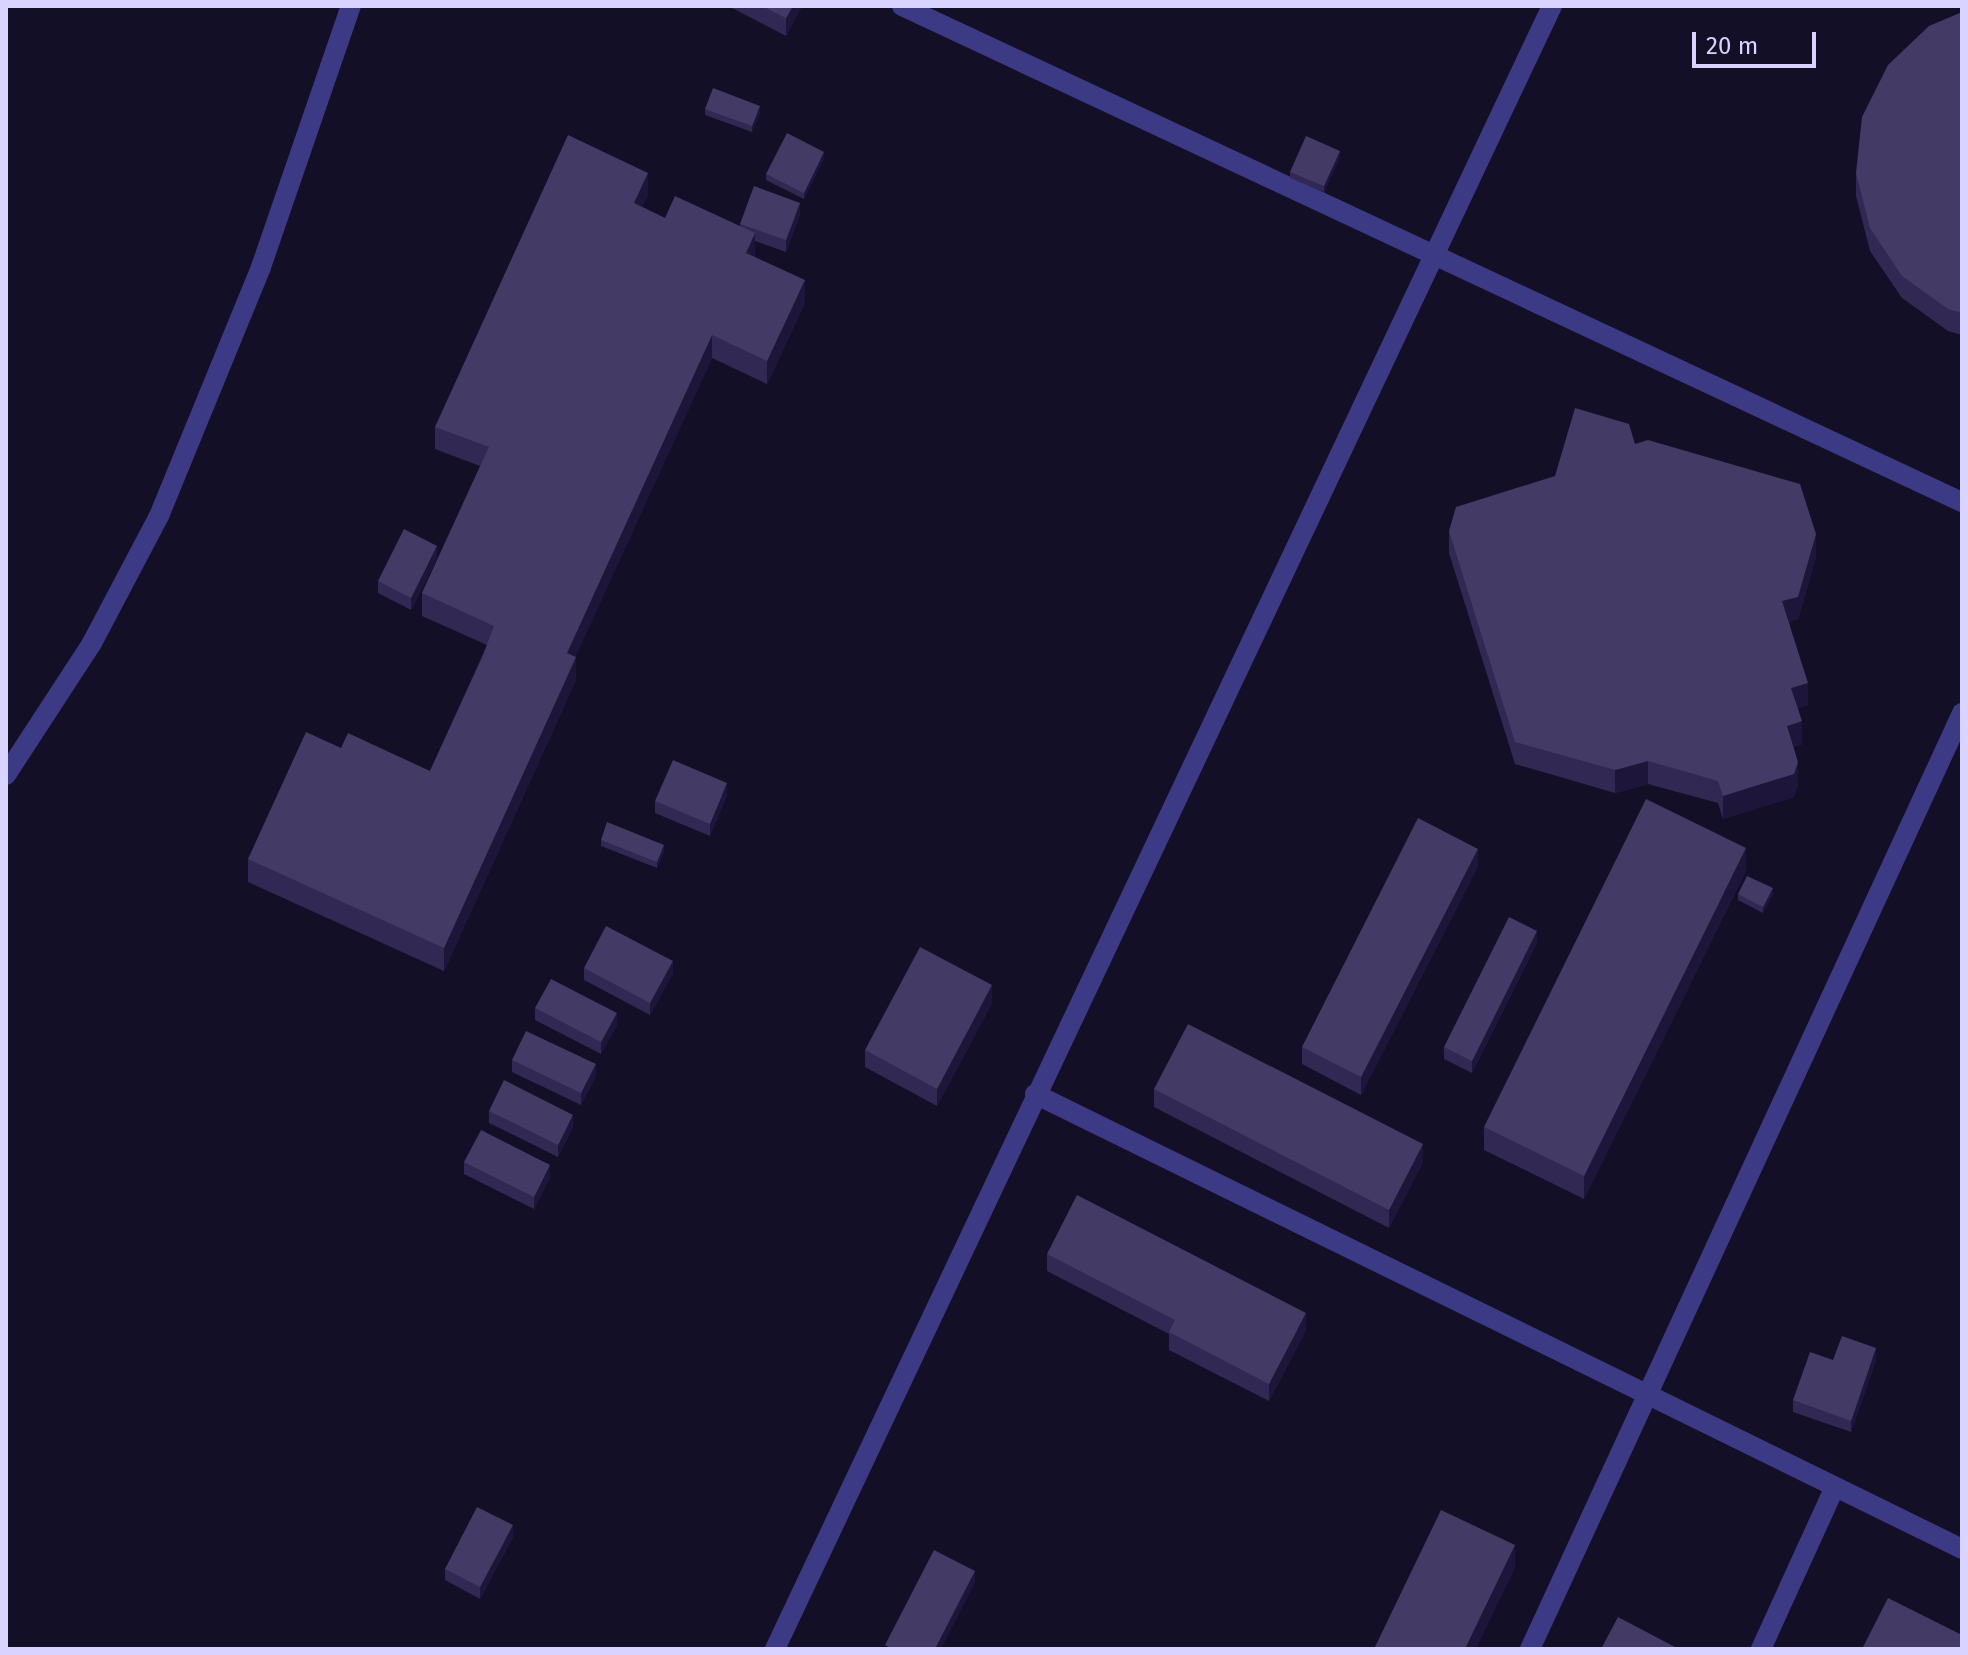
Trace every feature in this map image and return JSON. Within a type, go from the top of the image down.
[{"type":"lane","points":[[6,775],[92,643],[159,516],[271,241],[351,6]]},
{"type":"lane","points":[[902,6],[1962,502]]},
{"type":"lane","points":[[775,1649],[1035,1094],[1436,257],[1552,6]]},
{"type":"lane","points":[[1530,1649],[1962,713]]},
{"type":"lane","points":[[1035,1094],[1648,1394],[1834,1489],[1962,1549]]},
{"type":"lane","points":[[1761,1649],[1834,1489]]},
{"type":"building","points":[[762,6],[793,6],[786,18]]},
{"type":"building","points":[[1962,12],[1962,313],[1948,309],[1902,276],[1870,228],[1856,173],[1862,117],[1888,65],[1929,26]]},
{"type":"building","points":[[713,88],[760,106],[752,126],[705,109]]},
{"type":"building","points":[[787,133],[824,152],[804,193],[766,174]]},
{"type":"building","points":[[568,135],[648,173],[634,203],[665,218],[675,196],[755,233],[746,253],[805,280],[767,361],[712,335],[567,653],[576,657],[444,948],[248,859],[306,732],[341,748],[348,733],[430,771],[482,658],[494,626],[422,593],[489,447],[435,427]]},
{"type":"building","points":[[1306,136],[1340,151],[1324,186],[1290,172]]},
{"type":"building","points":[[754,186],[800,203],[786,240],[740,224]]},
{"type":"building","points":[[1575,408],[1629,424],[1635,444],[1648,440],[1800,484],[1816,534],[1798,597],[1782,601],[1808,683],[1791,688],[1802,721],[1787,726],[1798,762],[1794,774],[1723,796],[1718,781],[1648,761],[1615,770],[1515,742],[1449,531],[1456,507],[1555,476]]},
{"type":"building","points":[[404,529],[437,546],[411,598],[378,581]]},
{"type":"building","points":[[673,760],[727,783],[710,824],[655,801]]},
{"type":"building","points":[[1646,799],[1746,848],[1584,1176],[1484,1127]]},
{"type":"building","points":[[1418,818],[1478,849],[1361,1077],[1302,1047]]},
{"type":"building","points":[[607,822],[664,845],[657,862],[601,840]]},
{"type":"building","points":[[1747,876],[1773,888],[1763,907],[1738,894]]},
{"type":"building","points":[[1509,917],[1537,931],[1472,1061],[1444,1047]]},
{"type":"building","points":[[606,926],[673,961],[650,1003],[584,968]]},
{"type":"building","points":[[920,947],[992,985],[937,1089],[865,1050]]},
{"type":"building","points":[[551,979],[617,1013],[601,1042],[535,1008]]},
{"type":"building","points":[[1188,1024],[1423,1144],[1389,1210],[1154,1089]]},
{"type":"building","points":[[526,1031],[596,1064],[581,1093],[512,1060]]},
{"type":"building","points":[[504,1080],[573,1115],[558,1145],[489,1111]]},
{"type":"building","points":[[481,1130],[550,1165],[534,1197],[464,1162]]},
{"type":"building","points":[[1077,1195],[1306,1313],[1269,1384],[1169,1332],[1175,1320],[1047,1254]]},
{"type":"building","points":[[1842,1336],[1876,1348],[1851,1421],[1793,1400],[1810,1352],[1833,1360]]},
{"type":"building","points":[[477,1507],[513,1525],[480,1587],[445,1569]]},
{"type":"building","points":[[1441,1510],[1515,1545],[1465,1649],[1374,1649]]},
{"type":"building","points":[[934,1550],[975,1571],[935,1649],[892,1649],[885,1645]]},
{"type":"building","points":[[1888,1598],[1962,1635],[1959,1649],[1862,1649]]},
{"type":"building","points":[[1618,1617],[1675,1647],[1674,1649],[1601,1649]]}]
